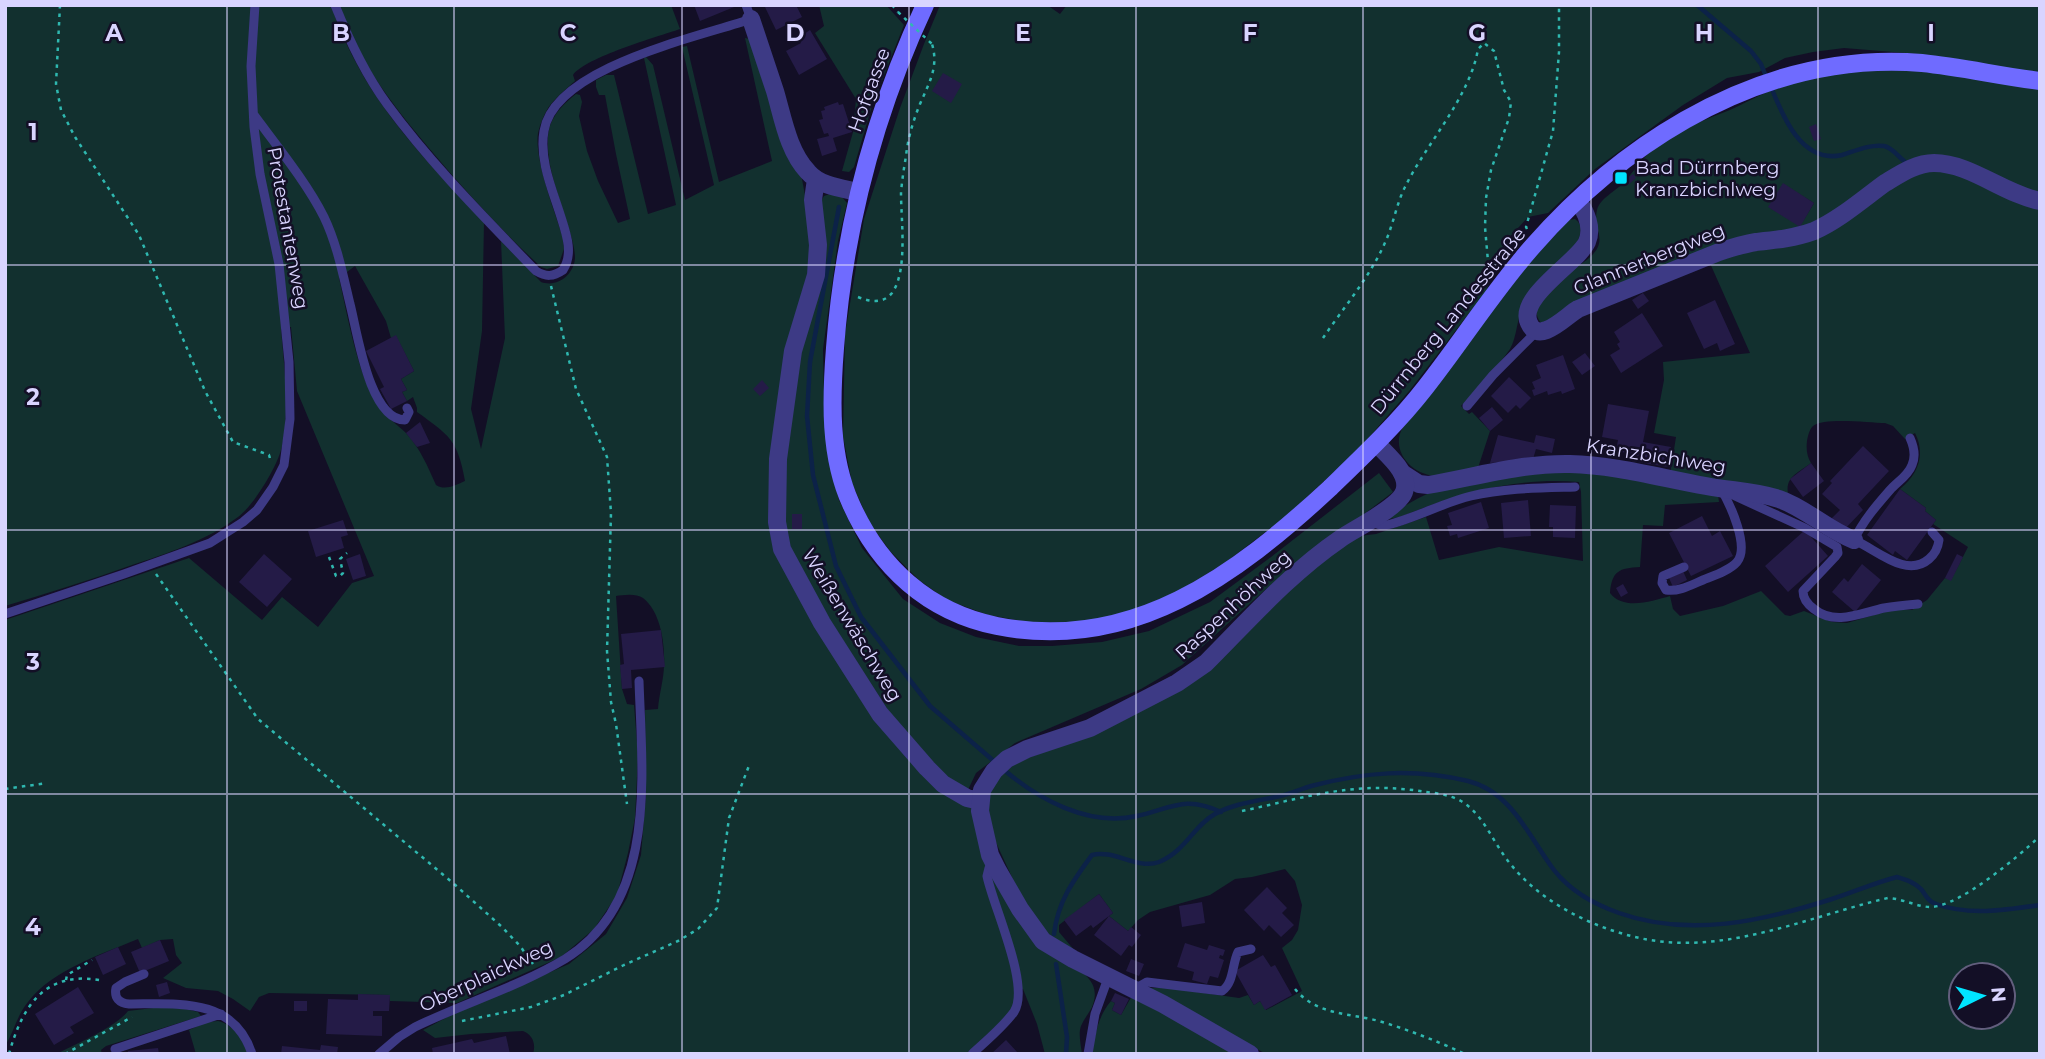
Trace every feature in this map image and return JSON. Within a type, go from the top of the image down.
[{"type":"main road","name":"Hofgasse","points":[[858,192],[880,118],[925,5]]},
{"type":"main road","name":"Dürrnberg Landesstraße","points":[[858,192],[840,287],[832,378],[833,428],[839,467],[846,495],[860,525],[880,555],[901,577],[927,597],[952,611],[984,623],[1018,630],[1084,631],[1121,623],[1156,611],[1192,594],[1277,536],[1377,444],[1425,388],[1534,245],[1578,201],[1643,147],[1681,122],[1716,103],[1766,82],[1826,66],[1872,61],[1926,64],[2040,81]]},
{"type":"street","points":[[749,12],[794,150],[808,172],[816,179],[858,192]]},
{"type":"street","name":"Glannerbergweg","points":[[1578,201],[1587,217],[1587,242],[1548,282],[1533,302],[1528,318],[1529,324],[1537,331],[1553,328],[1578,309],[1719,252],[1812,232],[1895,177],[1921,164],[1934,163],[1961,168],[2014,194],[2040,201]]},
{"type":"street","name":"Weißenwäschweg","points":[[816,179],[813,200],[818,245],[816,275],[793,351],[778,459],[777,522],[782,549],[822,623],[880,714],[943,784],[967,798],[980,801]]},
{"type":"street","points":[[1377,444],[1402,473],[1405,486],[1398,502]]},
{"type":"street","name":"Kranzbichlweg","points":[[1402,473],[1419,484],[1434,484],[1523,467],[1571,464],[1613,469],[1755,493],[1781,500],[1854,540]]},
{"type":"street","name":"Raspenhöhweg","points":[[980,801],[982,790],[1000,765],[1027,749],[1090,728],[1152,697],[1192,673],[1206,663],[1291,577],[1368,521],[1434,484]]},
{"type":"street","points":[[980,801],[982,826],[995,863],[1037,935],[1063,953],[1163,1004],[1250,1054]]},
{"type":"lane","name":"Protestantenweg","points":[[5,614],[190,551],[227,533],[257,510],[284,465],[290,410],[289,362],[279,264],[260,174],[253,113],[251,66],[256,5]]},
{"type":"lane","points":[[335,6],[367,74],[386,103],[491,224],[536,271],[550,276],[562,270],[569,257],[566,234],[542,144],[545,125],[554,108],[572,91],[609,68],[749,12]]},
{"type":"lane","points":[[253,113],[323,216],[336,252],[371,385],[380,401],[395,417],[405,420],[409,412],[407,408]]},
{"type":"lane","points":[[1467,406],[1493,375],[1537,331]]},
{"type":"lane","points":[[1910,438],[1914,460],[1909,472],[1866,519],[1854,540],[1898,564],[1912,567],[1925,562],[1936,552],[1939,540],[1932,532]]},
{"type":"lane","points":[[1368,521],[1387,525],[1457,500],[1490,492],[1522,488],[1575,487]]},
{"type":"lane","points":[[1684,567],[1663,576],[1662,583],[1666,590],[1682,589],[1717,574],[1734,565],[1740,557],[1738,531],[1721,489]]},
{"type":"lane","points":[[1721,489],[1805,528],[1837,547],[1838,553],[1835,557],[1802,591],[1807,604],[1820,613],[1837,618],[1851,617],[1884,608],[1917,604]]},
{"type":"lane","name":"Oberplaickweg","points":[[379,1054],[415,1027],[569,957],[593,937],[611,915],[628,879],[637,841],[642,785],[639,681]]},
{"type":"lane","points":[[972,1054],[1014,1012],[1019,998],[1004,925],[989,883],[988,872],[995,863]]},
{"type":"lane","points":[[1133,990],[1143,983],[1152,982],[1226,990],[1238,952],[1251,949]]},
{"type":"lane","points":[[144,974],[116,988],[117,999],[122,1003],[199,1006],[221,1014],[246,1039],[252,1054]]},
{"type":"lane","points":[[1088,1054],[1095,1014],[1108,978]]},
{"type":"lane","points":[[115,1049],[221,1014]]},
{"type":"path","points":[[60,5],[56,84],[61,110],[139,235],[205,391],[233,442],[269,455],[276,482]]},
{"type":"path","points":[[840,287],[855,296],[874,302],[883,300],[897,285],[901,267],[901,190],[909,135],[936,64],[932,44],[892,5]]},
{"type":"path","points":[[1534,245],[1526,227],[1553,131],[1559,52],[1559,5]]},
{"type":"path","points":[[1323,338],[1375,262],[1388,237],[1405,186],[1462,90],[1476,61],[1478,49],[1484,43],[1494,51],[1504,90],[1511,102],[1509,118],[1491,170],[1486,198],[1485,227],[1493,297]]},
{"type":"path","points":[[550,276],[576,388],[607,457],[611,513],[607,651],[611,702],[629,811]]},
{"type":"path","points":[[329,557],[336,576],[340,576],[343,569],[340,559],[346,554]]},
{"type":"path","points":[[150,565],[200,640],[258,719],[453,883],[520,946],[538,973]]},
{"type":"path","points":[[456,1021],[531,1007],[564,995],[698,929],[718,908],[729,818],[750,763]]},
{"type":"path","points":[[5,789],[47,783]]},
{"type":"path","points":[[1242,811],[1358,788],[1438,793],[1459,800],[1470,808],[1488,827],[1502,853],[1519,875],[1545,897],[1605,928],[1637,938],[1670,942],[1710,942],[1751,936],[1888,898],[1902,898],[1916,905],[1933,907],[1951,901],[1990,878],[2040,836]]},
{"type":"path","points":[[66,980],[66,975],[92,960]]},
{"type":"path","points":[[9,1054],[19,1021],[26,1009],[50,987],[66,980],[99,980]]},
{"type":"path","points":[[1295,989],[1303,998],[1322,1008],[1414,1032],[1465,1054]]},
{"type":"path","points":[[65,1054],[153,1004]]},
{"type":"green space","points":[[5,5],[332,5],[349,49],[379,101],[412,143],[484,222],[482,331],[471,409],[481,449],[505,338],[501,241],[541,282],[559,281],[568,274],[574,264],[573,242],[549,160],[549,130],[557,112],[576,94],[580,95],[582,102],[579,116],[587,151],[598,181],[618,223],[630,219],[605,95],[599,95],[596,87],[596,80],[606,75],[614,75],[648,214],[676,205],[644,58],[653,65],[685,200],[714,185],[682,47],[687,46],[719,182],[772,161],[745,38],[750,39],[786,146],[802,179],[814,244],[809,292],[793,332],[774,442],[774,541],[789,578],[871,712],[924,775],[961,802],[974,807],[984,849],[1002,887],[1025,928],[1042,931],[1028,912],[993,836],[987,812],[990,790],[997,778],[1019,761],[1096,733],[1175,692],[1215,664],[1295,581],[1348,540],[1359,536],[1376,534],[1426,517],[1439,560],[1499,547],[1583,561],[1579,482],[1532,482],[1487,489],[1389,519],[1429,493],[1482,477],[1511,472],[1587,468],[1620,472],[1718,495],[1719,502],[1665,505],[1663,526],[1643,525],[1640,567],[1622,570],[1613,580],[1610,593],[1616,599],[1638,603],[1670,596],[1673,609],[1680,616],[1723,606],[1761,591],[1785,615],[1804,611],[1832,622],[1847,623],[1894,609],[1912,610],[1927,600],[1945,578],[1951,580],[1968,547],[1933,524],[1936,520],[1925,511],[1926,508],[1900,489],[1918,464],[1920,449],[1915,433],[1905,439],[1893,426],[1885,423],[1837,421],[1813,426],[1807,444],[1811,463],[1796,473],[1790,481],[1789,498],[1767,490],[1670,475],[1676,437],[1654,433],[1664,380],[1663,362],[1750,353],[1709,261],[1758,245],[1791,241],[1823,230],[1853,211],[1847,206],[1804,230],[1750,238],[1713,249],[1577,305],[1547,324],[1541,323],[1537,314],[1538,305],[1552,286],[1595,252],[1599,240],[1596,217],[1599,206],[1652,150],[1684,130],[1762,94],[1823,76],[1892,69],[1925,71],[2040,88],[2040,196],[1952,162],[1921,160],[1924,170],[1949,169],[2040,205],[2040,1054],[1266,1054],[1149,988],[1169,988],[1239,998],[1248,995],[1254,1005],[1260,1001],[1266,1010],[1302,991],[1282,948],[1292,940],[1298,930],[1302,905],[1295,881],[1285,869],[1235,879],[1210,895],[1150,912],[1128,931],[1109,916],[1113,913],[1099,894],[1059,925],[1059,932],[1075,951],[1069,964],[1087,976],[1095,992],[1092,1007],[1080,1029],[1082,1054],[1045,1054],[1023,989],[1016,990],[1015,1004],[1010,1013],[966,1054],[533,1054],[533,1040],[523,1031],[435,1038],[423,1030],[455,1013],[569,964],[606,934],[627,898],[641,855],[646,795],[645,710],[658,709],[664,657],[658,620],[649,604],[637,595],[616,596],[622,689],[627,704],[634,705],[638,756],[635,818],[628,853],[617,895],[594,929],[561,957],[457,1003],[390,1001],[389,995],[269,993],[259,997],[250,1011],[218,991],[186,988],[163,978],[182,963],[176,955],[173,939],[160,940],[142,948],[138,939],[78,964],[50,981],[24,1007],[5,1046],[5,620],[189,558],[262,620],[282,597],[318,627],[352,583],[374,576],[297,391],[291,327],[281,329],[286,404],[282,446],[271,474],[258,495],[238,517],[213,533],[186,546],[5,606]],"holes":[[[1783,184],[1814,203],[1800,226],[1769,207]],[[355,266],[386,321],[391,338],[396,336],[414,371],[401,379],[407,390],[402,392],[407,401],[413,397],[417,412],[444,433],[455,447],[465,481],[447,487],[436,485],[415,445],[386,415],[369,389],[358,359],[339,278]]]},
{"type":"green space","points":[[340,5],[671,5],[680,29],[623,48],[580,68],[573,75],[575,81],[548,108],[538,133],[539,157],[564,249],[558,266],[547,269],[541,267],[486,212],[406,120],[368,66]]},
{"type":"green space","points":[[819,5],[886,5],[904,25],[872,106],[854,167],[849,172],[842,171],[853,132],[856,99],[815,33],[824,26]]},
{"type":"green space","points":[[940,5],[1047,5],[1060,14],[1067,5],[2040,5],[2040,73],[1918,54],[1844,48],[1785,58],[1759,72],[1727,78],[1683,105],[1595,169],[1548,213],[1528,217],[1508,239],[1486,291],[1410,390],[1358,450],[1284,518],[1226,562],[1179,591],[1132,611],[1084,622],[1033,623],[988,615],[947,600],[919,580],[891,552],[870,524],[852,483],[843,436],[845,334],[864,219],[900,108]]},
{"type":"green space","points":[[833,193],[847,203],[838,241],[823,349],[828,456],[839,500],[862,548],[903,599],[940,623],[976,637],[1019,646],[1102,642],[1149,631],[1210,602],[1379,473],[1393,492],[1266,589],[1182,665],[1141,689],[1015,743],[976,773],[967,792],[935,767],[899,727],[795,566],[784,532],[782,507],[790,387],[820,203],[824,196]]},
{"type":"green space","points":[[1575,219],[1581,227],[1579,238],[1572,250],[1523,308],[1510,349],[1461,406],[1469,414],[1472,412],[1490,431],[1477,471],[1438,476],[1420,472],[1412,467],[1401,453],[1399,445],[1403,427],[1534,257],[1569,220]]},
{"type":"green space","points":[[1133,994],[1241,1054],[1092,1054],[1098,1026],[1111,1001],[1115,1003],[1112,1010],[1121,1015]]},
{"type":"green space","points":[[181,1008],[198,1012],[201,1016],[106,1046],[101,1050],[102,1054],[56,1054],[105,1029],[128,1011]]},
{"type":"green space","points":[[218,1021],[237,1033],[249,1054],[196,1054],[189,1030],[207,1022]]},
{"type":"building","points":[[694,5],[739,5],[700,21]]},
{"type":"building","points":[[764,5],[796,5],[802,17],[776,30]]},
{"type":"building","points":[[810,30],[827,59],[799,75],[786,51],[801,43],[798,38]]},
{"type":"building","points":[[943,73],[962,84],[951,103],[932,91]]},
{"type":"building","points":[[838,102],[839,105],[843,104],[852,132],[833,138],[837,151],[822,156],[817,139],[829,136],[828,133],[824,134],[819,120],[823,119],[821,111],[825,110],[824,107]]},
{"type":"building","points":[[1816,124],[1821,139],[1814,141],[1809,127]]},
{"type":"building","points":[[1633,174],[1636,178],[1628,185],[1624,181]]},
{"type":"building","points":[[1783,183],[1814,203],[1800,227],[1768,207]]},
{"type":"building","points":[[1643,293],[1649,301],[1638,309],[1632,300]]},
{"type":"building","points":[[1715,300],[1735,344],[1720,351],[1717,343],[1704,349],[1687,313]]},
{"type":"building","points":[[1642,313],[1663,346],[1621,373],[1610,355],[1620,349],[1617,344],[1620,342],[1614,332]]},
{"type":"building","points":[[396,335],[414,371],[401,379],[407,390],[402,392],[407,401],[391,409],[380,389],[384,387],[366,351]]},
{"type":"building","points":[[1585,353],[1595,366],[1582,375],[1572,362]]},
{"type":"building","points":[[1563,355],[1575,389],[1548,395],[1547,391],[1534,396],[1532,382],[1541,378],[1536,365]]},
{"type":"building","points":[[1509,377],[1531,398],[1520,409],[1516,405],[1508,413],[1491,396]]},
{"type":"building","points":[[762,380],[769,388],[760,396],[753,389]]},
{"type":"building","points":[[1608,404],[1649,411],[1643,442],[1671,447],[1668,467],[1631,461],[1632,454],[1616,451],[1618,440],[1602,437]]},
{"type":"building","points":[[1492,407],[1503,420],[1490,431],[1479,418]]},
{"type":"building","points":[[420,422],[430,443],[417,447],[406,433]]},
{"type":"building","points":[[1498,435],[1534,443],[1536,435],[1555,439],[1552,453],[1536,449],[1533,459],[1490,463]]},
{"type":"building","points":[[1863,446],[1889,471],[1858,504],[1863,510],[1843,531],[1831,519],[1840,510],[1822,494],[1832,483],[1830,481]]},
{"type":"building","points":[[1811,463],[1824,481],[1803,497],[1790,479]]},
{"type":"building","points":[[1900,489],[1926,508],[1925,511],[1936,520],[1907,560],[1895,551],[1893,555],[1867,535]]},
{"type":"building","points":[[1528,500],[1531,536],[1504,538],[1501,503]]},
{"type":"building","points":[[1481,502],[1489,528],[1458,538],[1457,534],[1450,536],[1447,526],[1452,525],[1448,513]]},
{"type":"building","points":[[1550,505],[1576,506],[1575,538],[1553,537],[1553,527],[1549,527]]},
{"type":"building","points":[[792,514],[802,514],[802,529],[792,529]]},
{"type":"building","points":[[1702,516],[1712,536],[1720,531],[1733,556],[1691,576],[1669,533]]},
{"type":"building","points":[[343,520],[348,535],[341,537],[344,548],[316,557],[308,531]]},
{"type":"building","points":[[1805,530],[1828,556],[1788,592],[1765,566]]},
{"type":"building","points":[[264,554],[292,579],[267,607],[239,582]]},
{"type":"building","points":[[360,554],[366,576],[353,580],[346,559]]},
{"type":"building","points":[[1957,554],[1963,557],[1951,581],[1945,578]]},
{"type":"building","points":[[1862,564],[1881,580],[1855,612],[1832,592],[1844,578],[1848,582]]},
{"type":"building","points":[[1683,571],[1687,580],[1673,587],[1669,578]]},
{"type":"building","points":[[1623,584],[1628,593],[1621,597],[1616,588]]},
{"type":"building","points":[[661,630],[665,667],[631,670],[632,688],[622,689],[620,665],[624,664],[621,634]]},
{"type":"building","points":[[1267,887],[1287,908],[1282,913],[1294,925],[1281,937],[1269,925],[1264,931],[1244,910]]},
{"type":"building","points":[[1099,894],[1113,913],[1093,928],[1091,925],[1076,936],[1064,920]]},
{"type":"building","points":[[1202,902],[1205,923],[1182,927],[1179,906]]},
{"type":"building","points":[[1109,916],[1128,931],[1131,927],[1141,935],[1121,956],[1094,935]]},
{"type":"building","points":[[160,940],[169,961],[140,973],[131,952]]},
{"type":"building","points":[[1185,943],[1207,950],[1209,945],[1225,950],[1219,958],[1224,960],[1218,978],[1210,976],[1207,984],[1192,980],[1194,972],[1177,967]]},
{"type":"building","points":[[118,947],[126,964],[103,975],[95,957]]},
{"type":"building","points":[[1263,955],[1271,967],[1275,965],[1292,995],[1265,1010],[1260,1001],[1254,1005],[1235,971]]},
{"type":"building","points":[[1131,959],[1144,964],[1139,976],[1126,971]]},
{"type":"building","points":[[167,982],[170,993],[159,997],[156,985]]},
{"type":"building","points":[[78,987],[94,1013],[70,1027],[74,1033],[54,1045],[35,1014]]},
{"type":"building","points":[[1115,993],[1129,999],[1121,1015],[1112,1010],[1115,1003],[1111,1001]]},
{"type":"building","points":[[358,994],[390,995],[389,1011],[373,1011],[373,1016],[382,1016],[382,1036],[326,1034],[328,999],[358,1000]]},
{"type":"building","points":[[294,1001],[307,1001],[307,1011],[294,1011]]},
{"type":"building","points":[[506,1036],[510,1054],[433,1054],[432,1048],[472,1039],[474,1043]]},
{"type":"building","points":[[1006,1040],[1019,1054],[991,1054]]},
{"type":"building","points":[[321,1045],[338,1047],[337,1054],[281,1054],[282,1046],[320,1050]]},
{"type":"building","points":[[158,1048],[159,1054],[128,1054],[128,1051]]},
{"type":"waterway","points":[[1697,5],[1751,51],[1761,64],[1767,79]]},
{"type":"waterway","points":[[1771,87],[1796,136],[1816,152],[1828,156],[1842,155],[1868,147],[1884,146],[1910,165]]},
{"type":"waterway","points":[[839,207],[810,362],[807,416],[813,475],[836,566],[861,617],[930,706],[996,763]]},
{"type":"waterway","points":[[1003,769],[1048,800],[1082,814],[1100,818],[1137,816],[1188,804],[1198,804],[1221,812]]},
{"type":"waterway","points":[[1054,934],[1063,901],[1092,855],[1109,855],[1151,864],[1159,862],[1176,852],[1207,819],[1223,810],[1331,781],[1389,773],[1427,774],[1468,781],[1483,787],[1508,805],[1554,870],[1568,885],[1601,906],[1645,920],[1699,925],[1753,920],[1806,907],[1897,877],[1916,885],[1933,903],[1949,908],[1988,911],[2040,905]]},
{"type":"waterway","points":[[1056,964],[1067,1037],[1066,1054]]},
{"type":"place","name":"Bad Dürrnberg Kranzbichlweg","points":[[1621,178]]}]
